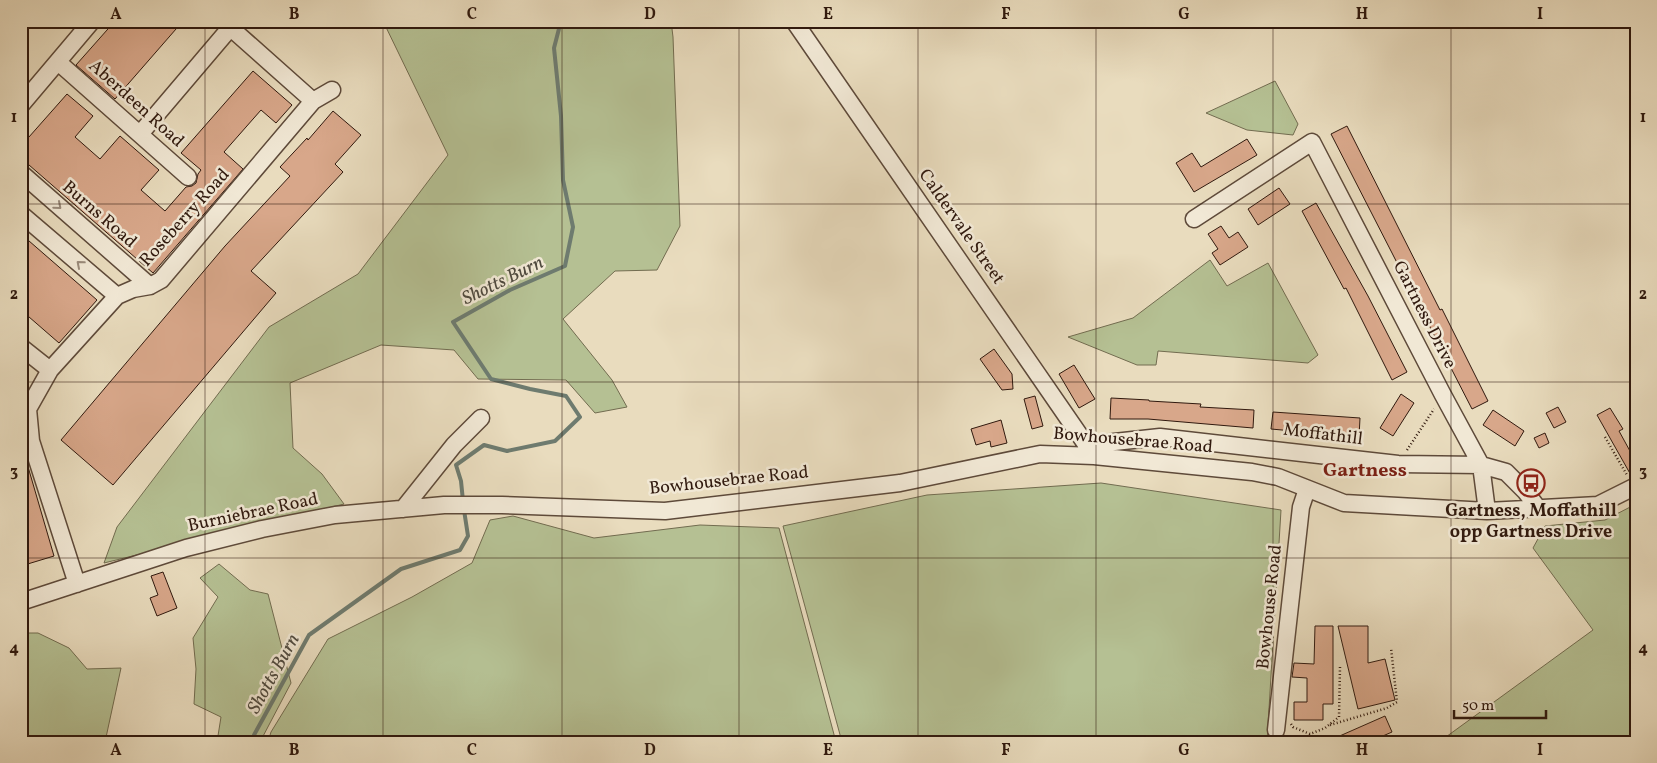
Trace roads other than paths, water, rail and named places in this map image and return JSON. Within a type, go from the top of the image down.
[{"type":"street","points":[[21,105],[92,21]]},
{"type":"street","name":"Caldervale Street","points":[[794,21],[1090,450]]},
{"type":"street","points":[[140,134],[230,23],[313,101]]},
{"type":"street","name":"Aberdeen Road","points":[[58,62],[188,177]]},
{"type":"street","name":"Roseberry Road","points":[[77,584],[31,440],[28,409],[50,370],[116,296],[133,289],[150,286],[160,280],[313,101],[332,90]]},
{"type":"street","name":"Gartness Drive","points":[[1194,219],[1312,142],[1481,465],[1487,511]]},
{"type":"street","name":"Burns Road","points":[[21,173],[150,286]]},
{"type":"street","points":[[21,214],[116,296]]},
{"type":"street","points":[[21,347],[50,370]]},
{"type":"street","points":[[403,509],[454,445],[481,418]]},
{"type":"street","name":"Moffathill","points":[[1090,450],[1160,437],[1398,464],[1481,465],[1506,472],[1525,491],[1538,508]]},
{"type":"street","name":"Bowhousebrae Road","points":[[502,504],[665,511],[900,483],[1040,454],[1090,450],[1278,477],[1344,502],[1487,511],[1598,504],[1635,486]]},
{"type":"street","name":"Bowhouse Road","points":[[1276,730],[1301,507],[1306,489]]},
{"type":"street","name":"Burniebrae Road","points":[[21,602],[186,548],[262,529],[335,515],[444,505],[502,504]]},
{"type":"waterway","name":"Shotts Burn","points":[[463,501],[461,481],[456,465],[484,445],[507,451],[555,441],[580,417],[566,396],[491,379],[453,322],[510,290],[565,266],[573,227],[563,180],[561,116],[554,48],[561,21]]},
{"type":"waterway","name":"Shotts Burn","points":[[252,742],[254,735],[309,635],[401,569],[460,550],[468,536],[464,510]]},
{"type":"place","name":"Gartness, Moffathill opp Gartness Drive","points":[[1531,483]]},
{"type":"district","name":"Gartness","points":[[1365,471]]}]
